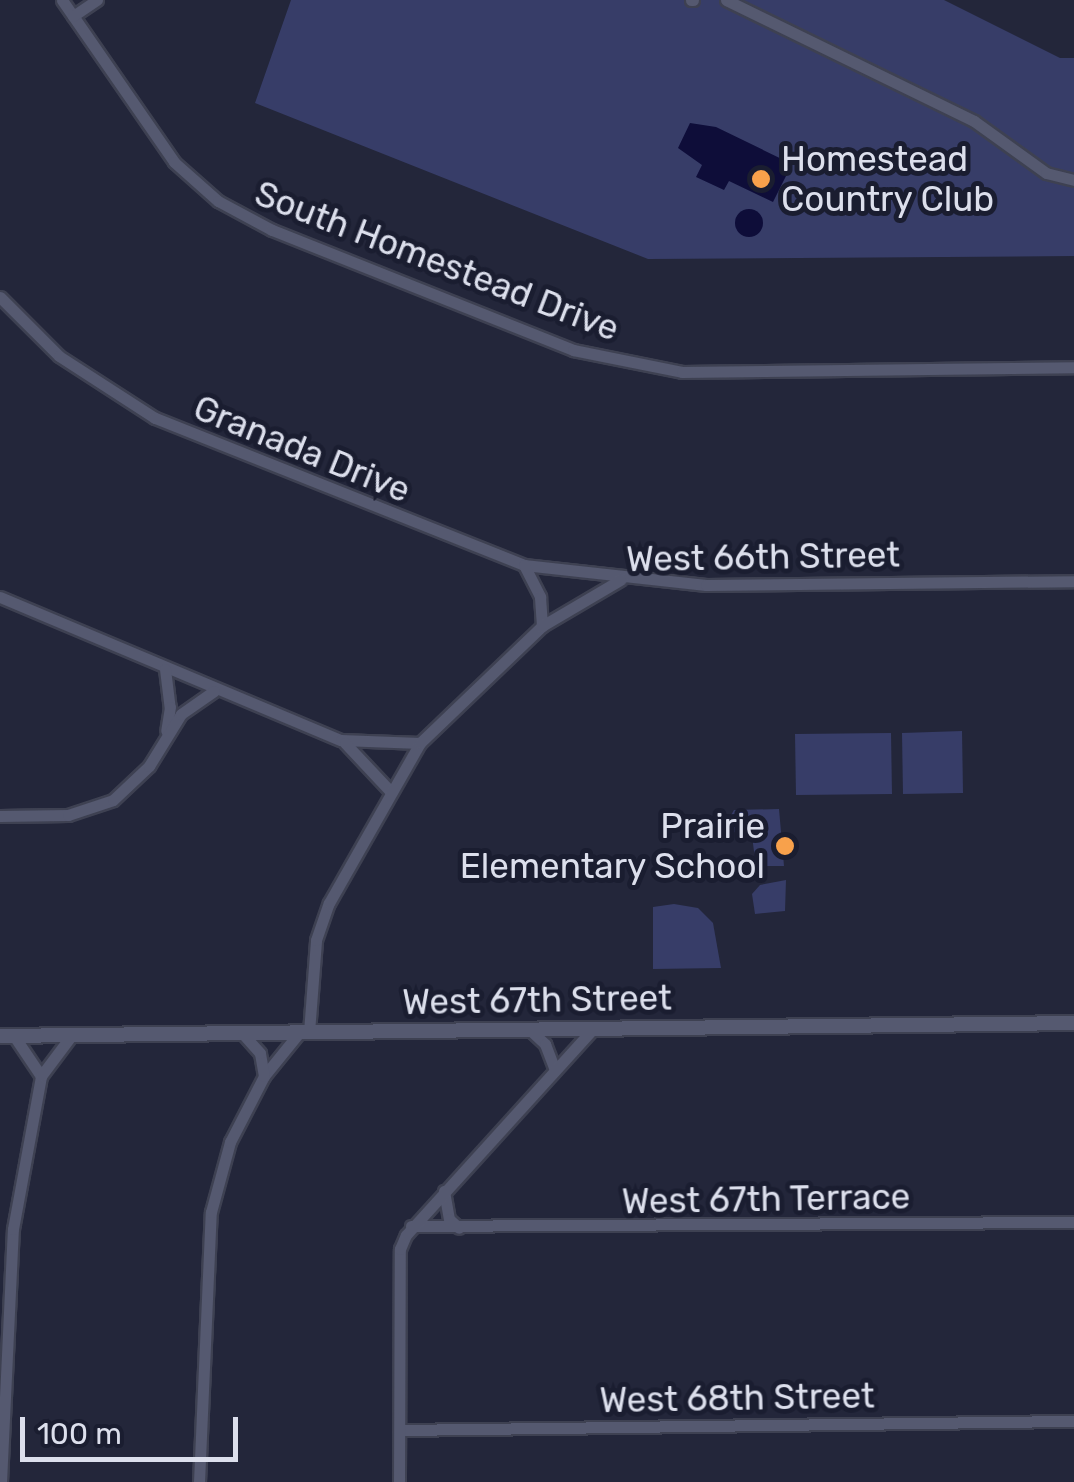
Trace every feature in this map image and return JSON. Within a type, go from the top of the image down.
[{"type":"street","name":"South Homestead Drive","points":[[62,0],[174,162],[218,201],[272,230],[573,350],[682,372],[1074,367]]},
{"type":"street","points":[[73,16],[97,0]]},
{"type":"street","points":[[726,0],[974,121],[1046,173],[1074,180]]},
{"type":"street","name":"Granada Drive","points":[[0,297],[59,356],[154,418],[524,565],[620,580]]},
{"type":"street","points":[[524,565],[540,597],[542,626]]},
{"type":"street","name":"West 66th Street","points":[[304,1033],[316,940],[390,791],[420,744],[542,626],[620,580],[1074,581]]},
{"type":"street","points":[[2,595],[214,690],[342,740],[420,744]]},
{"type":"street","points":[[165,669],[170,707],[165,735]]},
{"type":"street","points":[[0,816],[68,815],[113,800],[149,766],[180,714],[214,690]]},
{"type":"street","points":[[342,740],[390,791]]},
{"type":"street","name":"West 67th Street","points":[[7,1036],[1074,1023]]},
{"type":"street","points":[[399,1482],[400,1249],[410,1226],[593,1029]]},
{"type":"street","points":[[530,1030],[545,1044],[554,1068]]},
{"type":"street","points":[[198,1482],[211,1212],[230,1142],[264,1076],[304,1033]]},
{"type":"street","points":[[242,1034],[260,1053],[264,1076]]},
{"type":"street","points":[[7,1036],[41,1076]]},
{"type":"street","points":[[2,1482],[7,1287],[41,1076],[71,1036]]},
{"type":"street","points":[[444,1191],[449,1219],[459,1228]]},
{"type":"street","name":"West 67th Terrace","points":[[410,1226],[1074,1222]]},
{"type":"street","name":"West 68th Street","points":[[400,1430],[1074,1421]]},
{"type":"shaded area","name":"Homestead Country Club","points":[[291,0],[944,0],[1060,58],[1074,58],[1074,256],[648,259],[255,103]]},
{"type":"shaded area","points":[[690,123],[716,127],[792,164],[773,202],[729,181],[724,190],[696,177],[702,165],[678,148]]},
{"type":"shaded area","points":[[749,209],[759,213],[763,223],[759,233],[749,237],[739,233],[735,223],[739,213]]},
{"type":"shaded area","points":[[962,731],[963,793],[903,794],[902,733]]},
{"type":"shaded area","points":[[891,733],[892,794],[796,795],[795,734]]},
{"type":"shaded area","points":[[779,809],[784,866],[765,866],[755,859],[752,836],[729,831],[730,817],[734,810]]},
{"type":"shaded area","points":[[786,880],[785,911],[755,914],[752,894],[760,885]]},
{"type":"shaded area","points":[[674,904],[698,908],[713,923],[721,968],[653,969],[653,907]]},
{"type":"place","name":"Homestead Country Club","points":[[761,179]]},
{"type":"place","name":"Prairie Elementary School","points":[[785,846]]}]
